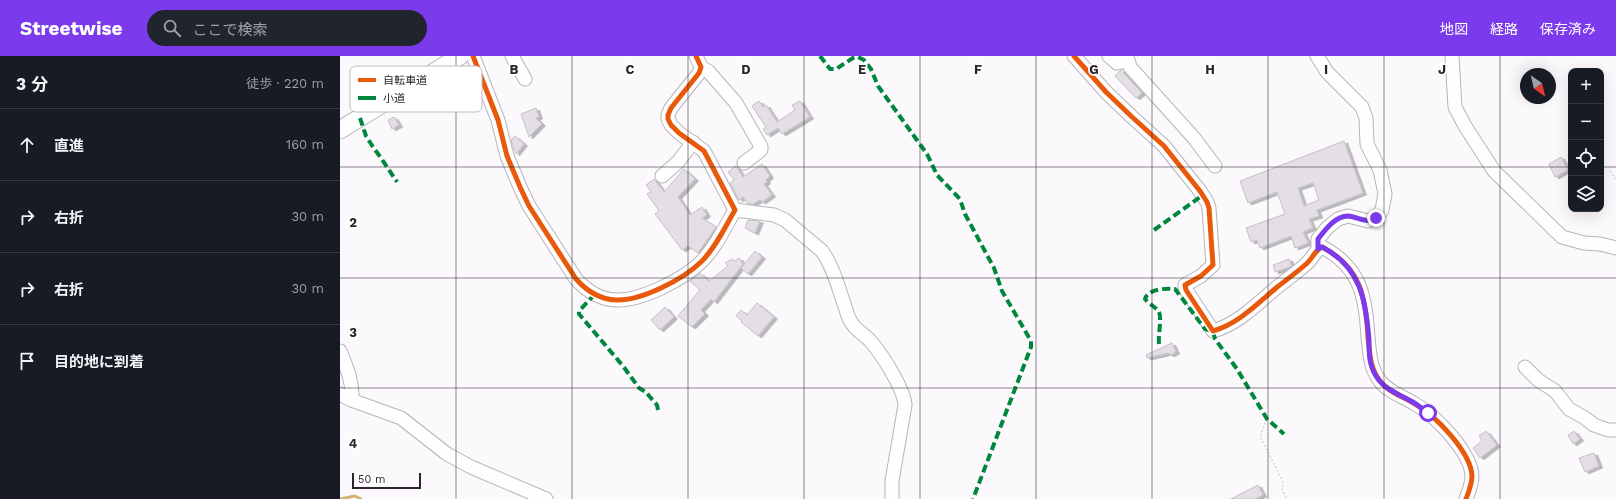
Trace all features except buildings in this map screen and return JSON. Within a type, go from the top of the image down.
[{"type":"main road","points":[[444,66],[460,56]]},
{"type":"main road","points":[[340,130],[369,112]]},
{"type":"street","points":[[472,56],[476,66]]},
{"type":"street","points":[[512,56],[525,79]]},
{"type":"street","points":[[1074,56],[1110,96],[1164,146],[1207,202],[1211,228],[1212,265],[1202,276],[1185,285],[1186,290],[1213,331],[1236,321],[1307,264],[1318,249],[1318,239],[1327,228],[1338,219],[1348,216],[1368,221],[1376,218],[1382,210],[1385,194],[1380,170],[1367,144],[1366,118],[1362,107],[1327,72],[1316,56]]},
{"type":"street","points":[[1452,56],[1455,107],[1465,126],[1494,171],[1562,237],[1584,243],[1600,244],[1616,248]]},
{"type":"street","points":[[1116,58],[1128,60],[1130,67],[1194,138],[1215,166]]},
{"type":"street","points":[[698,62],[699,73],[671,108],[668,119],[671,125],[679,133],[693,142],[707,155],[735,210]]},
{"type":"street","points":[[698,62],[708,71],[736,103],[759,143],[761,150],[744,163]]},
{"type":"street","points":[[482,81],[498,120],[507,156],[529,206],[576,279],[585,289],[596,295],[622,301],[641,297],[676,281],[702,261],[716,243],[735,210]]},
{"type":"street","points":[[662,176],[678,162],[693,142]]},
{"type":"street","points":[[735,210],[768,214],[785,220],[822,251],[837,283],[849,320],[854,327],[872,343],[901,389],[905,398],[905,405],[892,481],[892,499]]},
{"type":"street","points":[[1318,249],[1322,247],[1336,256],[1358,282],[1366,311],[1370,360],[1376,376],[1384,387],[1416,404],[1428,413],[1460,448],[1467,458],[1471,470],[1472,485],[1466,499]]},
{"type":"street","points":[[340,351],[350,375],[353,389],[352,400]]},
{"type":"street","points":[[1525,367],[1538,380],[1555,391],[1569,409],[1594,425],[1608,430],[1616,430]]},
{"type":"street","points":[[340,394],[401,418],[447,454],[546,499]]},
{"type":"path","points":[[1610,171],[1616,179]]},
{"type":"path","points":[[1267,419],[1261,433],[1261,438],[1283,482],[1282,490],[1287,499]]},
{"type":"waterway","points":[[340,499],[355,496],[361,499]]},
{"type":"marked path","points":[[820,56],[830,69],[836,69],[853,58],[858,57],[864,60],[871,69],[878,86],[927,154],[937,175],[960,199],[965,214],[994,268],[1002,291],[1031,341],[1031,347],[973,499]]},
{"type":"marked path","points":[[360,118],[366,136],[397,182]]},
{"type":"marked path","points":[[1154,230],[1203,195]]},
{"type":"marked path","points":[[1159,344],[1160,315],[1157,309],[1145,299],[1153,291],[1175,289],[1205,329],[1213,331],[1215,339],[1237,369],[1267,419],[1284,434]]},
{"type":"marked path","points":[[595,294],[579,311],[579,314],[623,366],[639,388],[646,392],[657,405],[658,410]]},
{"type":"cycle path","points":[[473,56],[477,66]]},
{"type":"cycle path","points":[[482,79],[498,120],[507,156],[520,187],[529,206],[576,279],[596,295],[606,299],[627,299],[638,297],[661,288],[693,269],[712,250],[735,210],[704,151],[679,133],[671,125],[668,119],[671,108],[699,73],[701,67],[696,56]]},
{"type":"cycle path","points":[[1074,56],[1106,92],[1164,146],[1207,202],[1209,208],[1213,265],[1201,276],[1185,285],[1186,290],[1213,331],[1231,324],[1247,313],[1298,271],[1322,247],[1335,255],[1345,264],[1359,285],[1363,297],[1371,361],[1374,371],[1383,385],[1423,409],[1442,425],[1459,446],[1470,466],[1472,476],[1471,485],[1466,499]]},
{"type":"route","points":[[1376,218],[1368,221],[1348,216],[1338,219],[1327,228],[1318,239],[1317,246],[1318,249],[1322,247],[1336,256],[1355,276],[1358,282],[1366,311],[1370,360],[1376,376],[1384,387],[1416,404],[1428,413]]}]
